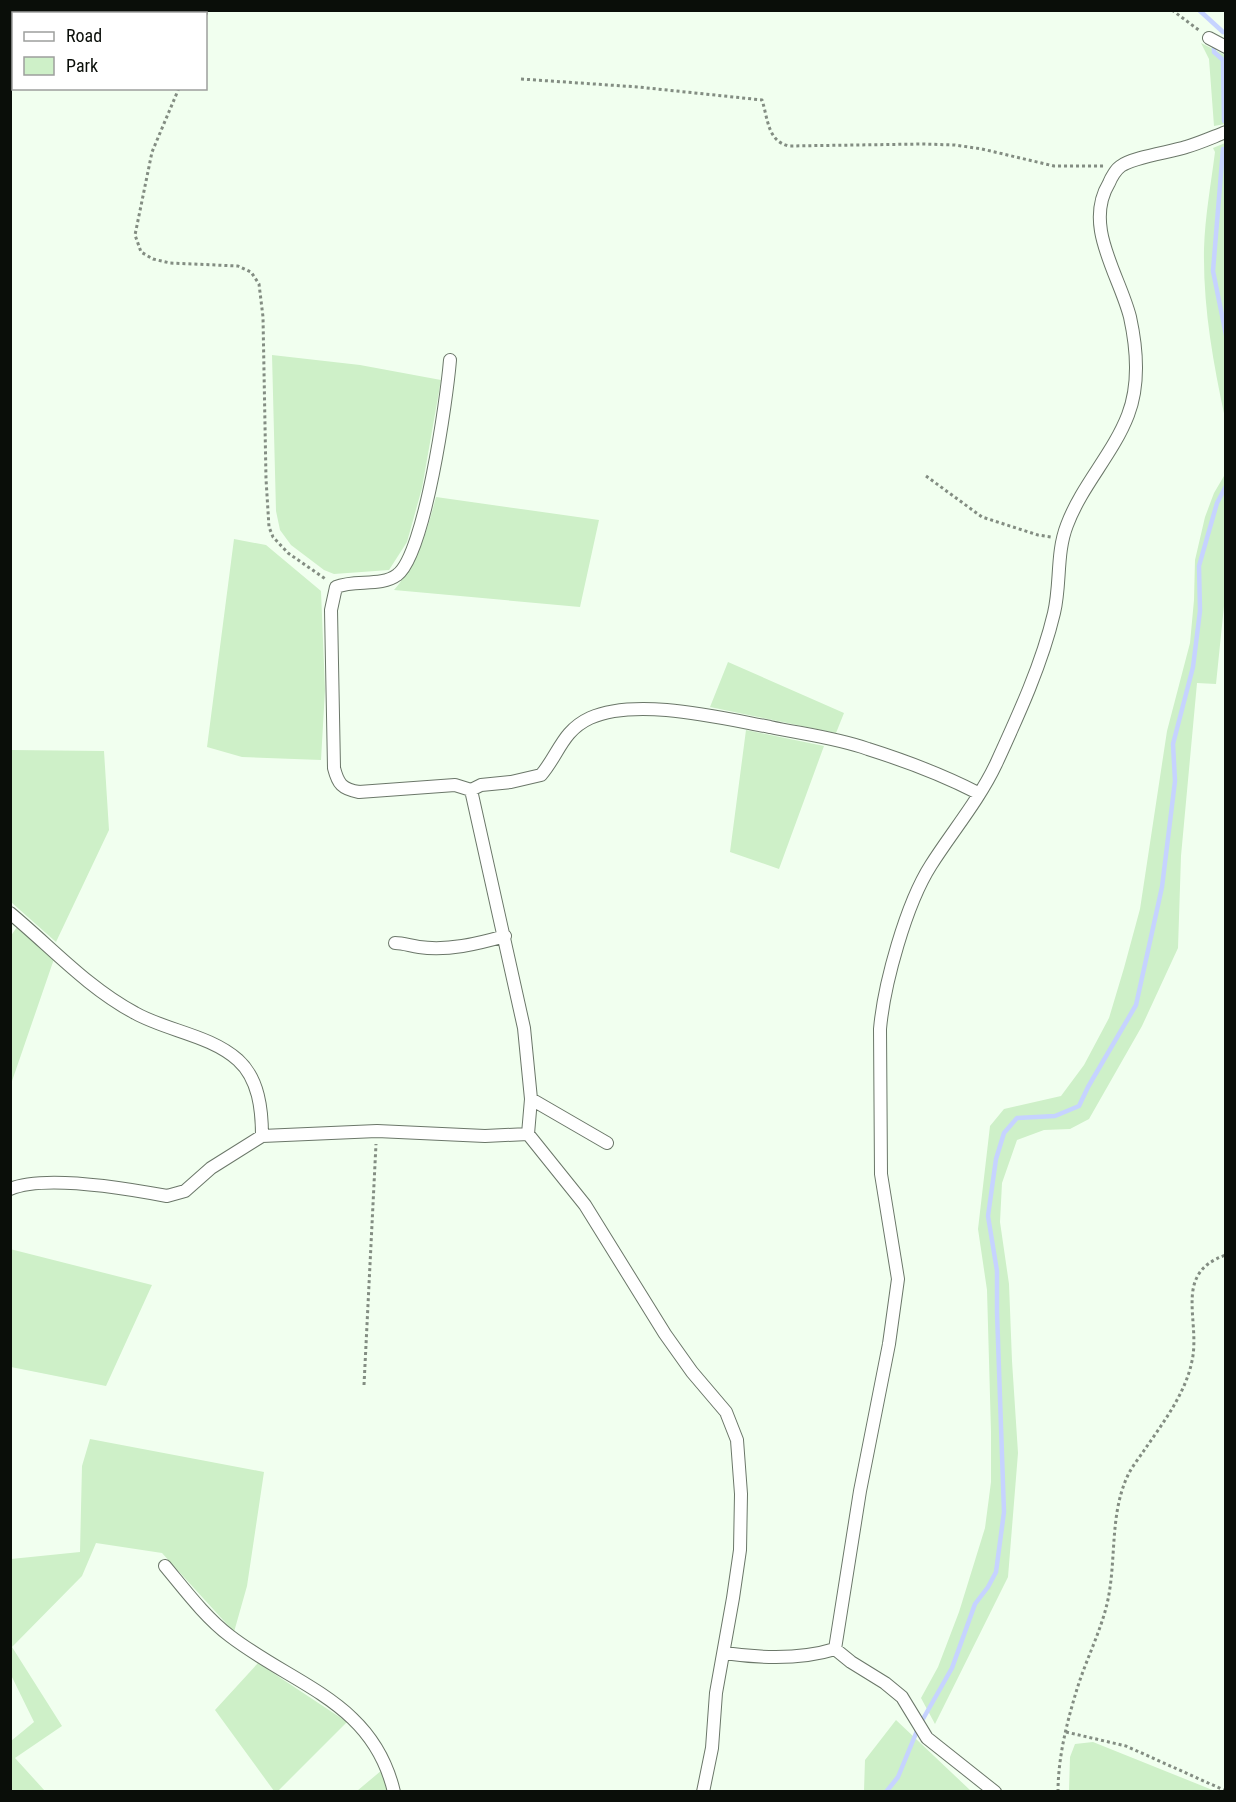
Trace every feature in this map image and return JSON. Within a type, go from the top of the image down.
[{"type":"street","points":[[1209,38],[1226,47]]},
{"type":"street","points":[[835,1649],[860,1491],[898,1279],[881,1174],[879,1056],[882,1009],[897,949],[915,897],[929,868],[988,781],[996,763],[1050,629],[1055,608],[1062,539],[1075,507],[1125,421],[1134,393],[1136,354],[1132,327],[1098,220],[1100,202],[1105,189],[1121,166],[1187,147],[1226,132]]},
{"type":"street","points":[[450,360],[449,381],[430,491],[418,535],[405,565],[400,574],[390,579],[346,583],[336,587],[331,610],[334,768],[337,782],[347,790],[359,792],[455,785],[471,790],[481,785],[511,782],[541,775],[573,728],[592,717],[630,710],[651,710],[725,719],[841,741],[955,781],[978,793]]},
{"type":"street","points":[[471,790],[524,1028],[531,1099],[528,1134],[585,1205],[665,1334],[692,1372],[726,1412],[736,1440],[741,1519],[737,1574],[716,1693],[712,1748],[703,1791]]},
{"type":"street","points":[[10,913],[107,996],[136,1014],[218,1047],[238,1060],[250,1075],[258,1092],[262,1136]]},
{"type":"street","points":[[395,943],[420,947],[444,947],[479,943],[505,936]]},
{"type":"street","points":[[531,1099],[607,1143]]},
{"type":"street","points":[[10,1189],[26,1184],[97,1185],[167,1196],[174,1195],[185,1191],[211,1168],[262,1136],[377,1131],[485,1136],[528,1134]]},
{"type":"street","points":[[165,1566],[201,1609],[230,1636],[330,1700],[356,1720],[378,1750],[389,1772],[394,1791]]},
{"type":"street","points":[[724,1653],[765,1657],[819,1654],[835,1649]]},
{"type":"street","points":[[835,1649],[850,1662],[885,1683],[902,1697],[927,1738],[995,1791]]},
{"type":"path","points":[[1172,10],[1209,38]]},
{"type":"path","points":[[521,79],[638,87],[762,100],[773,136],[780,144],[789,146],[955,145],[1004,153],[1054,166],[1121,166]]},
{"type":"path","points":[[178,90],[152,152],[135,235],[141,252],[153,259],[170,263],[238,266],[251,272],[259,284],[263,317],[269,526],[273,537],[288,553],[336,587]]},
{"type":"path","points":[[926,476],[982,517],[1038,535],[1062,539]]},
{"type":"path","points":[[364,1385],[377,1131]]},
{"type":"path","points":[[1059,1791],[1060,1759],[1066,1732],[1077,1689],[1107,1603],[1116,1511],[1122,1490],[1129,1473],[1189,1376],[1195,1348],[1192,1291],[1196,1278],[1201,1268],[1226,1255]]},
{"type":"path","points":[[1066,1732],[1126,1746],[1226,1791]]},
{"type":"green space","points":[[1201,43],[1225,55],[1225,124],[1214,126],[1209,59]]},
{"type":"green space","points":[[1225,143],[1225,418],[1210,334],[1205,292],[1204,249],[1215,152],[1213,148]]},
{"type":"green space","points":[[272,355],[360,365],[441,380],[422,488],[407,542],[389,570],[334,574],[324,570],[291,545],[280,530],[276,511]]},
{"type":"green space","points":[[1225,467],[1225,596],[1216,684],[1197,683],[1181,856],[1178,948],[1142,1026],[1089,1119],[1070,1129],[1044,1130],[1017,1140],[1002,1183],[1000,1222],[1009,1284],[1018,1453],[1008,1577],[935,1724],[921,1698],[938,1667],[959,1612],[985,1528],[991,1482],[987,1290],[978,1229],[990,1126],[1004,1109],[1061,1096],[1084,1065],[1109,1018],[1140,909],[1167,731],[1190,643],[1195,560],[1205,517],[1214,493],[1224,476]]},
{"type":"green space","points":[[436,497],[599,520],[580,607],[394,590],[415,558]]},
{"type":"green space","points":[[234,539],[266,545],[321,591],[325,690],[321,760],[242,757],[207,747]]},
{"type":"green space","points":[[728,662],[844,713],[836,733],[710,707]]},
{"type":"green space","points":[[746,730],[824,746],[779,869],[730,852]]},
{"type":"green space","points":[[11,750],[104,751],[109,830],[56,942],[11,902]]},
{"type":"green space","points":[[17,927],[54,959],[11,1084],[10,937]]},
{"type":"green space","points":[[10,1249],[152,1285],[106,1386],[11,1367]]},
{"type":"green space","points":[[90,1439],[264,1472],[247,1586],[234,1632],[162,1553],[96,1543],[82,1576],[12,1647],[62,1726],[15,1758],[45,1791],[11,1791],[11,1741],[34,1722],[11,1675],[11,1559],[80,1552],[82,1466]]},
{"type":"green space","points":[[258,1663],[347,1722],[278,1791],[274,1791],[215,1710]]},
{"type":"green space","points":[[896,1720],[971,1791],[864,1791],[865,1760]]},
{"type":"green space","points":[[1093,1742],[1215,1791],[1069,1791],[1070,1757],[1075,1744]]},
{"type":"green space","points":[[382,1770],[387,1791],[357,1791]]},
{"type":"waterway","points":[[1199,10],[1223,32]]},
{"type":"waterway","points":[[1214,47],[1214,52],[1223,60],[1224,121]]},
{"type":"waterway","points":[[1223,149],[1213,271],[1226,335]]},
{"type":"waterway","points":[[886,1792],[898,1777],[919,1726],[952,1668],[975,1604],[996,1572],[1004,1512],[997,1271],[988,1216],[996,1159],[1004,1133],[1017,1118],[1055,1116],[1079,1106],[1136,1005],[1162,887],[1175,781],[1173,744],[1193,667],[1200,611],[1199,566],[1217,503],[1226,486]]}]
